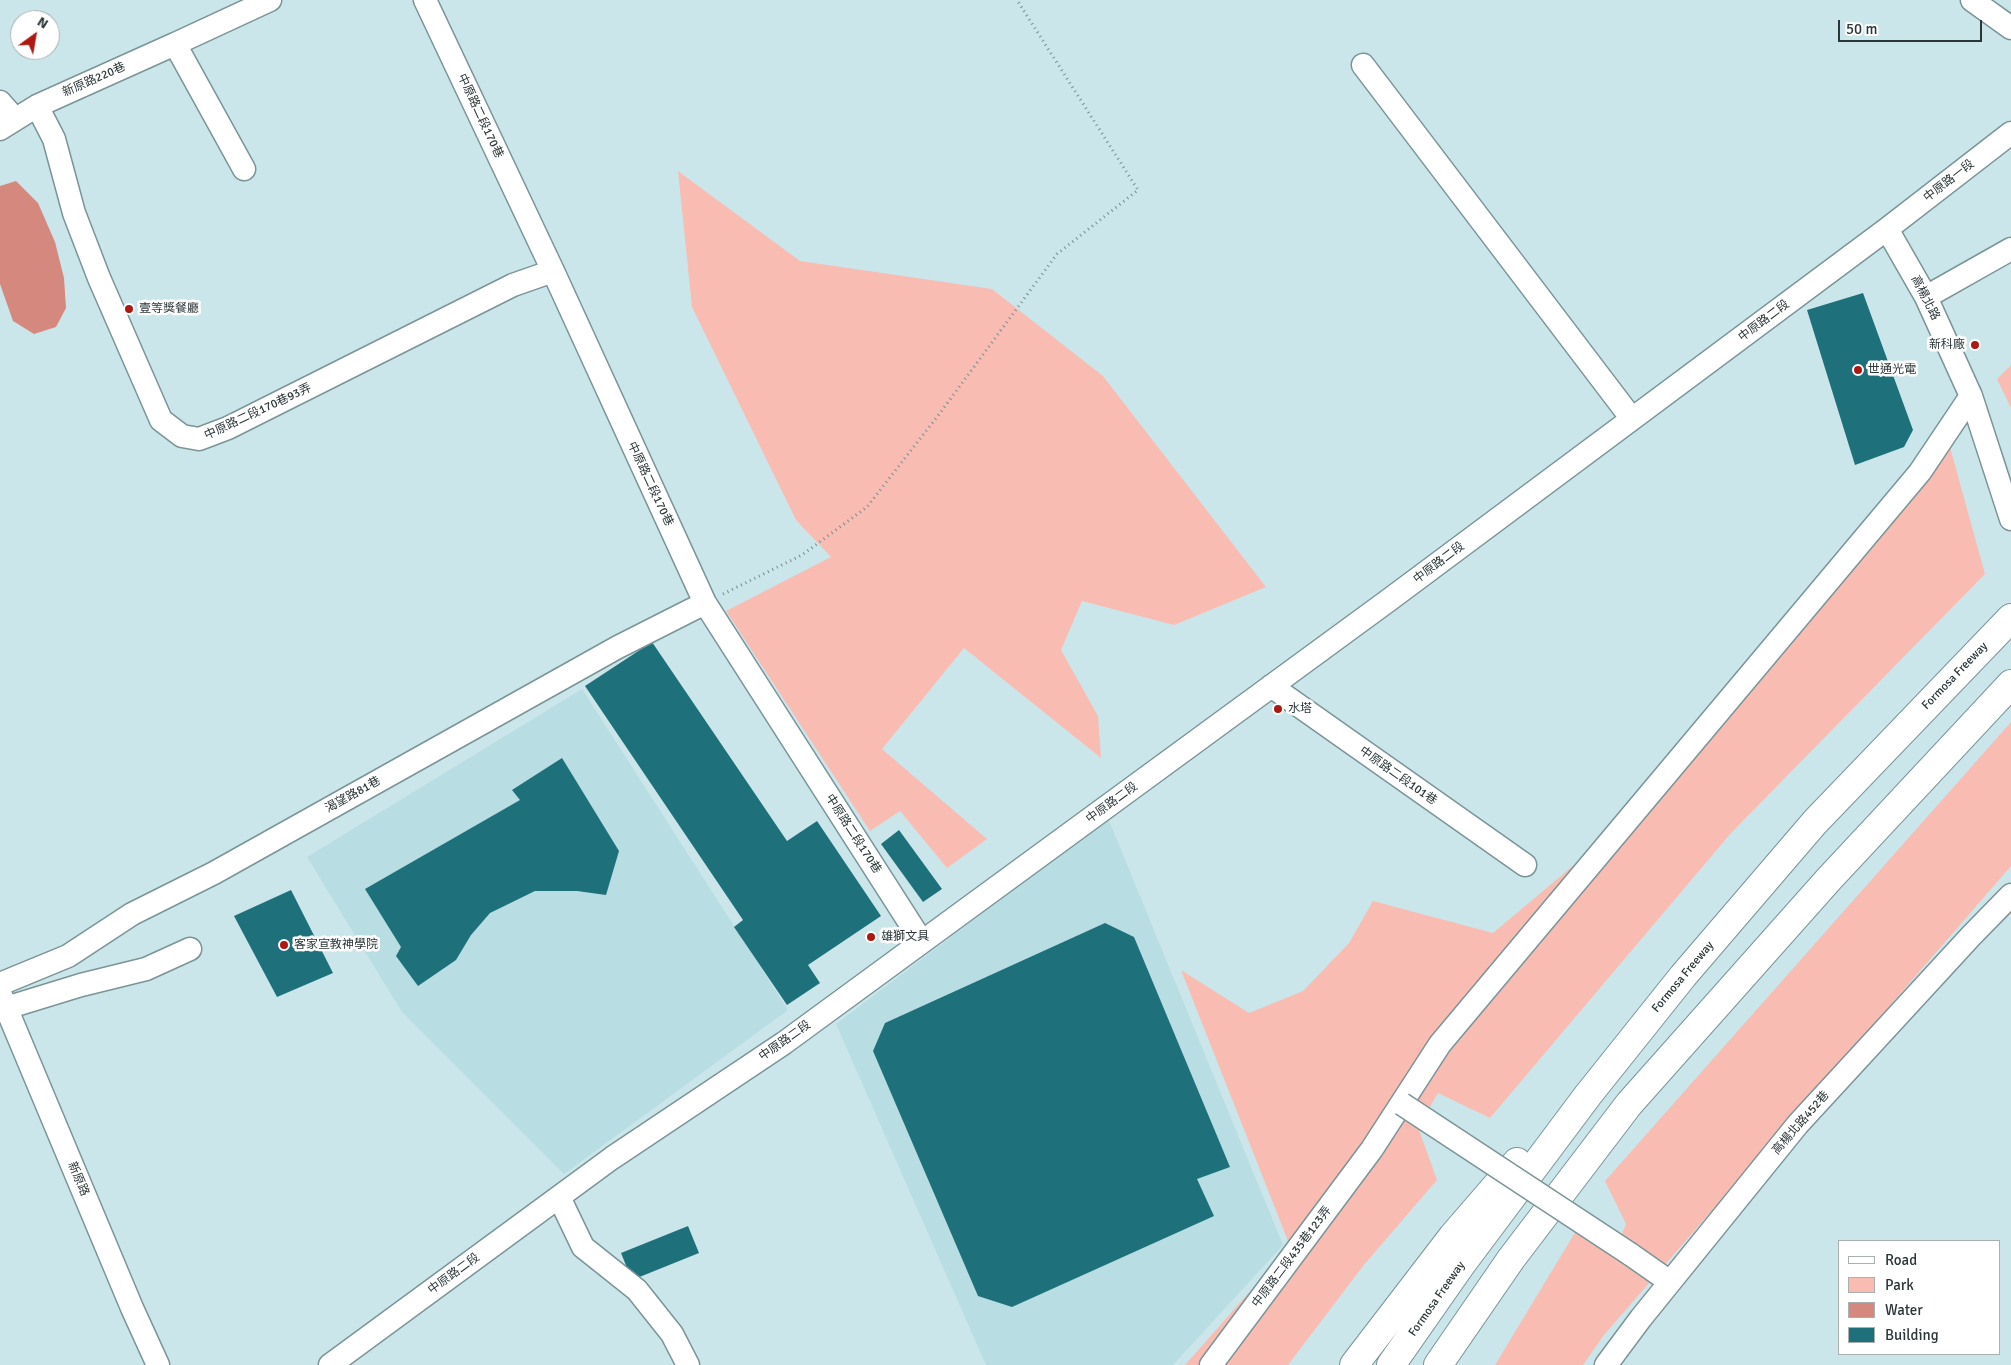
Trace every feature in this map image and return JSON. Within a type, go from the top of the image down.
[{"type":"highway","name":"Formosa Freeway","points":[[1391,1365],[1463,1262],[1582,1103],[1683,976],[1815,822],[2011,618]]},
{"type":"highway","points":[[1438,1365],[1511,1260],[1629,1104],[1829,879],[2011,684]]},
{"type":"highway","points":[[1354,1365],[1453,1236],[1532,1144],[1683,976]]},
{"type":"street","name":"新原路220巷","points":[[0,102],[7,124],[37,106],[270,0]]},
{"type":"street","name":"中原路二段170巷","points":[[425,0],[553,271],[705,603],[922,942]]},
{"type":"street","points":[[1972,0],[2011,28]]},
{"type":"street","points":[[175,44],[244,169]]},
{"type":"street","points":[[1363,65],[1632,419]]},
{"type":"street","name":"中原路二段170巷93弄","points":[[37,106],[54,138],[74,213],[88,250],[161,420],[182,436],[199,439],[228,428],[513,285],[553,271]]},
{"type":"street","name":"中原路一段","points":[[1887,229],[2011,133]]},
{"type":"street","name":"中原路二段","points":[[330,1365],[612,1158],[784,1043],[1271,686],[1887,229]]},
{"type":"street","name":"高楊北路","points":[[1887,229],[1926,297],[1971,396],[2011,519]]},
{"type":"street","points":[[1926,297],[2011,249]]},
{"type":"street","name":"中原路二段435巷123弄","points":[[1211,1365],[1372,1149],[1440,1044],[1920,472],[1971,396]]},
{"type":"street","name":"渴望路81巷","points":[[0,984],[68,956],[132,914],[214,872],[618,647],[705,603]]},
{"type":"street","name":"中原路二段101巷","points":[[1271,686],[1525,865]]},
{"type":"street","name":"高楊北路452巷","points":[[1606,1365],[1670,1282],[1798,1124],[2011,895]]},
{"type":"street","points":[[3,1000],[81,986],[146,970],[190,949]]},
{"type":"street","name":"新原路","points":[[3,1000],[158,1365]]},
{"type":"street","points":[[1402,1104],[1670,1282]]},
{"type":"street","points":[[559,1197],[583,1247],[637,1290],[672,1334],[688,1365]]},
{"type":"path","points":[[705,603],[802,555],[867,507],[940,413],[1057,254],[1138,190],[1017,0]]},
{"type":"shaded area","points":[[582,689],[788,1010],[564,1174],[402,1012],[307,857]]},
{"type":"shaded area","points":[[1108,818],[1283,1245],[1173,1365],[986,1365],[836,1024]]},
{"type":"green space","points":[[678,171],[800,261],[992,289],[1103,376],[1266,587],[1174,625],[1082,601],[1061,650],[1098,716],[1101,758],[964,648],[882,749],[987,839],[947,868],[900,811],[870,831],[726,611],[831,557],[796,520],[692,307]]},
{"type":"green space","points":[[2011,365],[2011,408],[1997,379]]},
{"type":"green space","points":[[1945,429],[1985,574],[1731,833],[1490,1118],[1438,1093],[1418,1127],[1437,1180],[1363,1266],[1288,1365],[1185,1365],[1290,1246],[1181,970],[1249,1013],[1303,991],[1349,943],[1373,901],[1493,933],[1612,833]]},
{"type":"green space","points":[[2011,722],[2011,866],[1604,1335],[1583,1365],[1495,1365],[1582,1221],[1620,1238],[1626,1224],[1605,1181]]},
{"type":"water","points":[[16,181],[38,203],[55,242],[64,278],[66,308],[56,327],[34,334],[13,321],[0,284],[0,186]]},
{"type":"building","name":"世通光電","points":[[1863,293],[1913,430],[1904,447],[1855,465],[1807,310]]},
{"type":"building","points":[[652,642],[787,841],[817,821],[881,916],[808,965],[820,983],[787,1005],[734,927],[743,920],[585,686]]},
{"type":"building","points":[[562,758],[619,851],[606,895],[577,891],[535,891],[490,913],[471,935],[456,960],[418,986],[396,956],[401,947],[365,889],[520,800],[512,790]]},
{"type":"building","points":[[899,830],[942,889],[923,902],[881,844]]},
{"type":"building","name":"客家宣教神學院","points":[[291,890],[333,973],[277,997],[234,916]]},
{"type":"building","points":[[1105,923],[1134,937],[1230,1167],[1197,1179],[1214,1216],[1012,1307],[978,1296],[873,1051],[885,1023]]},
{"type":"building","points":[[688,1226],[699,1253],[632,1280],[621,1253]]},
{"type":"place","name":"壹等獎餐廳","points":[[129,309]]},
{"type":"place","name":"新科廠","points":[[1975,345]]},
{"type":"place","name":"世通光電","points":[[1858,370]]},
{"type":"place","name":"水塔","points":[[1278,709]]},
{"type":"place","name":"雄獅文具","points":[[871,937]]},
{"type":"place","name":"客家宣教神學院","points":[[284,945]]}]
